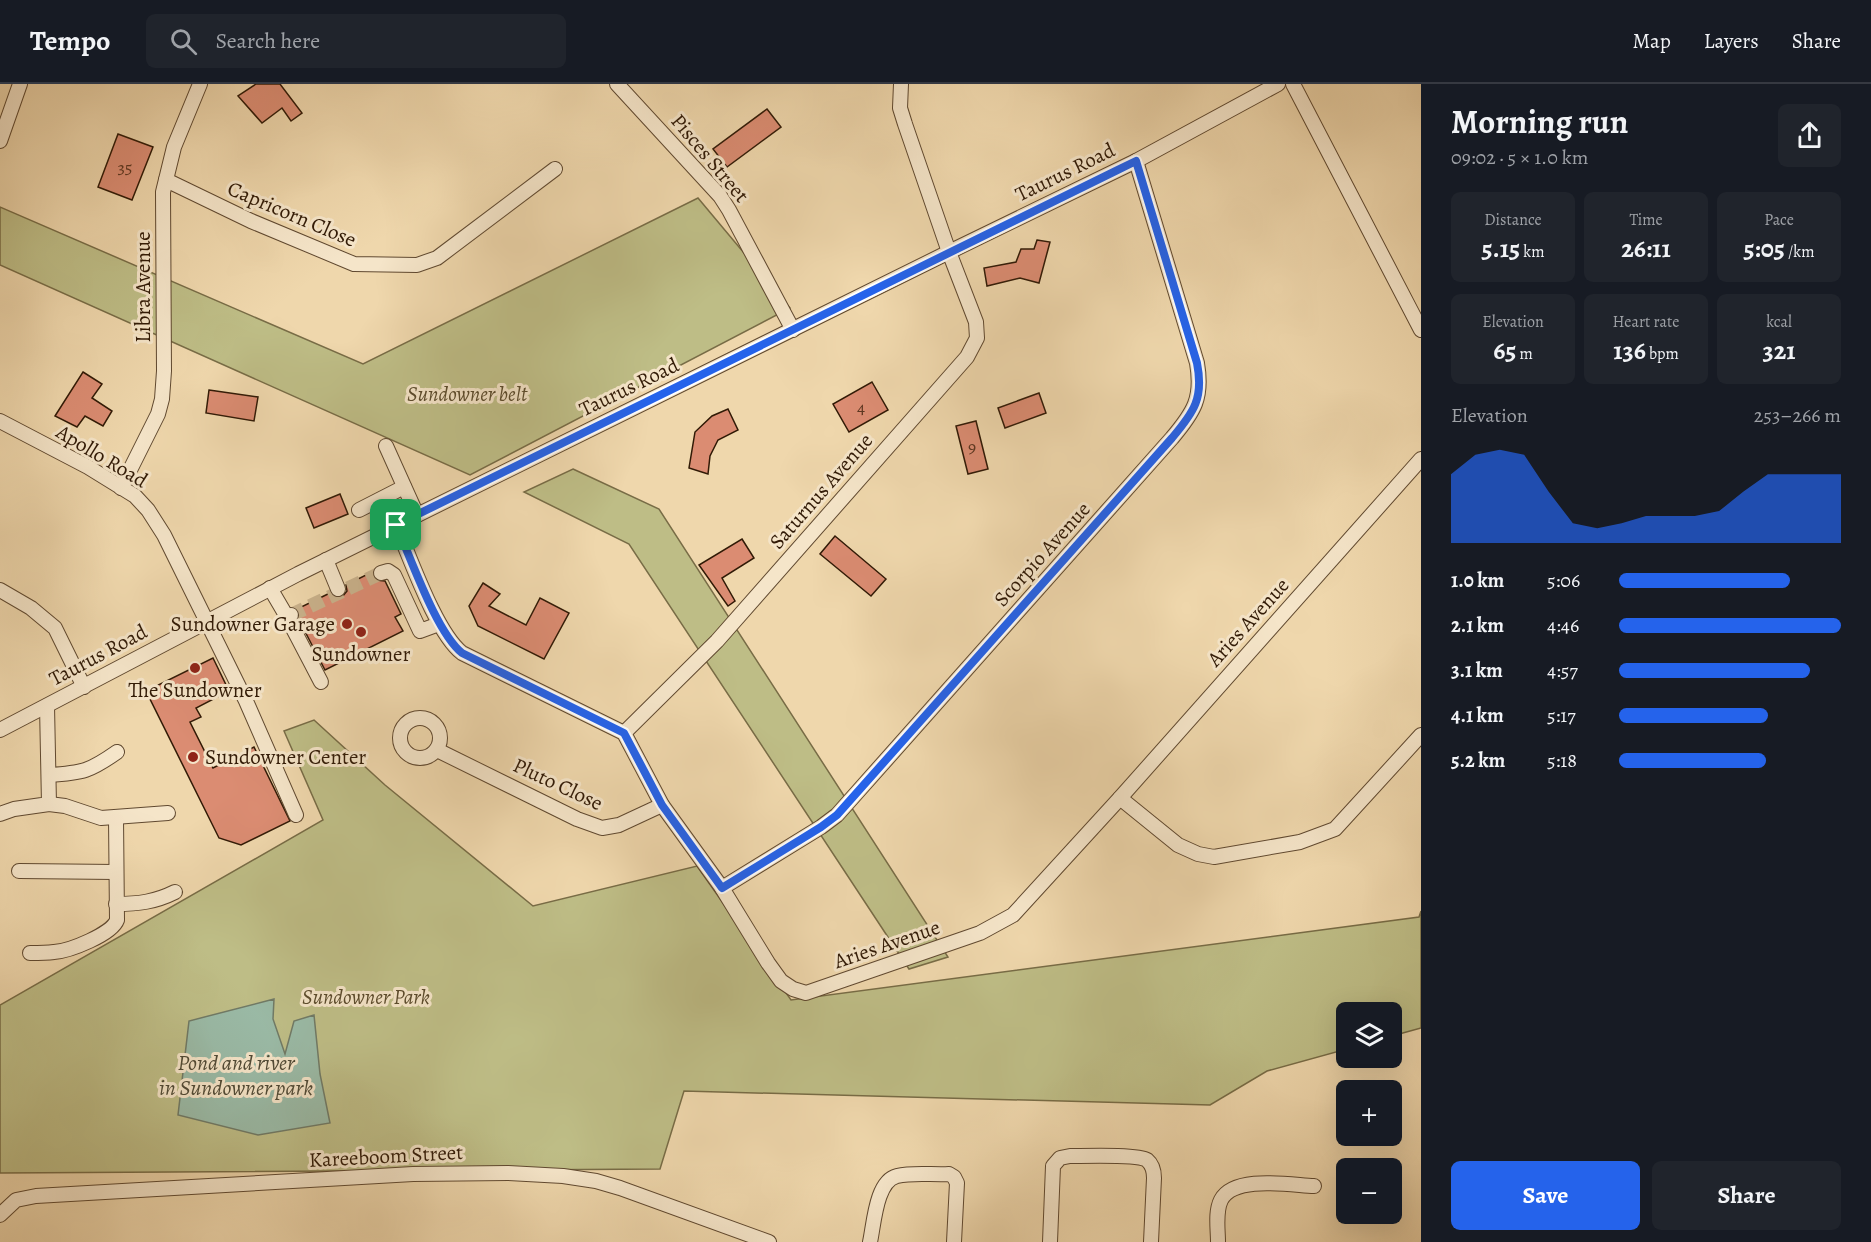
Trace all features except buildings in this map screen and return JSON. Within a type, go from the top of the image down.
[{"type":"street","points":[[0,141],[20,84]]},
{"type":"street","name":"Libra Avenue","points":[[121,488],[158,414],[162,399],[164,371],[163,192],[174,147],[200,84]]},
{"type":"street","name":"Pisces Street","points":[[617,84],[720,196],[793,330]]},
{"type":"street","name":"Saturnus Avenue","points":[[624,733],[717,641],[967,357],[977,338],[978,330],[903,116],[900,98],[902,84]]},
{"type":"street","name":"Taurus Road","points":[[0,730],[270,588],[1136,161],[1278,84]]},
{"type":"street","points":[[1293,84],[1421,330]]},
{"type":"street","name":"Scorpio Avenue","points":[[722,888],[837,815],[1192,414],[1200,390],[1197,363],[1136,161]]},
{"type":"street","name":"Capricorn Close","points":[[166,180],[251,221],[354,264],[399,266],[417,265],[437,258],[555,169]]},
{"type":"street","name":"Apollo Road","points":[[0,421],[88,467],[135,496],[148,510],[164,535],[246,701],[297,815]]},
{"type":"street","name":"Apollo Road","points":[[0,426],[16,431]]},
{"type":"street","points":[[386,446],[417,514]]},
{"type":"street","name":"Aries Avenue","points":[[624,733],[662,805],[722,888],[768,963],[781,981],[806,993],[980,933],[1013,915],[1421,459]]},
{"type":"street","points":[[359,510],[404,487]]},
{"type":"street","points":[[396,525],[439,624],[450,642],[462,653],[624,733]]},
{"type":"street","points":[[326,560],[338,589]]},
{"type":"street","points":[[381,573],[388,571],[394,575],[420,631],[439,624]]},
{"type":"street","points":[[270,588],[289,616],[321,682]]},
{"type":"street","points":[[0,590],[31,608],[55,628],[84,687]]},
{"type":"street","points":[[47,706],[49,804]]},
{"type":"street","points":[[1120,798],[1178,844],[1198,854],[1214,857],[1300,842],[1335,829],[1421,735]]},
{"type":"street","name":"Pluto Close","points":[[437,750],[577,819],[602,828],[619,825],[662,805]]},
{"type":"street","points":[[49,775],[82,772],[94,768],[117,752]]},
{"type":"street","points":[[0,814],[14,809],[49,804],[65,806],[94,817],[116,818],[168,813]]},
{"type":"street","points":[[30,953],[69,949],[107,932],[116,922],[116,818]]},
{"type":"street","points":[[19,871],[117,872]]},
{"type":"street","points":[[116,904],[156,901],[175,892]]},
{"type":"street","points":[[1050,1242],[1053,1166],[1060,1158],[1070,1156],[1134,1157],[1146,1159],[1149,1162],[1154,1178],[1151,1242]]},
{"type":"street","name":"Kareeboom Street","points":[[0,1215],[16,1200],[36,1197],[413,1174],[508,1173],[563,1176],[596,1181],[769,1242]]},
{"type":"street","points":[[870,1242],[881,1190],[887,1181],[899,1175],[949,1174],[957,1183],[954,1242]]},
{"type":"street","points":[[1218,1242],[1218,1211],[1228,1190],[1250,1184],[1314,1186]]},
{"type":"green space","name":"Sundowner belt","points":[[698,198],[790,308],[470,475],[0,265],[0,207],[363,364]]},
{"type":"green space","points":[[573,469],[659,509],[948,957],[909,969],[629,544],[524,492]]},
{"type":"green space","name":"Sundowner Park","points":[[314,720],[385,785],[533,906],[697,866],[791,1000],[1419,917],[1421,911],[1421,1028],[1402,1033],[1402,1002],[1336,1002],[1336,1052],[1267,1071],[1210,1105],[684,1091],[660,1169],[0,1173],[0,1005],[323,820],[284,731]]},
{"type":"water","name":"Pond and river in Sundowner park","points":[[274,999],[273,1019],[285,1054],[294,1021],[314,1015],[320,1074],[330,1123],[258,1135],[178,1115],[189,1021]]},
{"type":"tunnel","points":[[291,615],[381,573]]},
{"type":"place","name":"Sundowner Garage","points":[[347,624]]},
{"type":"place","name":"Sundowner","points":[[361,632]]},
{"type":"place","name":"The Sundowner","points":[[195,668]]},
{"type":"place","name":"Sundowner Center","points":[[193,757]]},
{"type":"route","points":[[1136,161],[1197,363],[1200,390],[1192,414],[837,815],[722,888],[662,805],[624,733],[455,648],[439,624],[396,525],[1136,161]]}]
